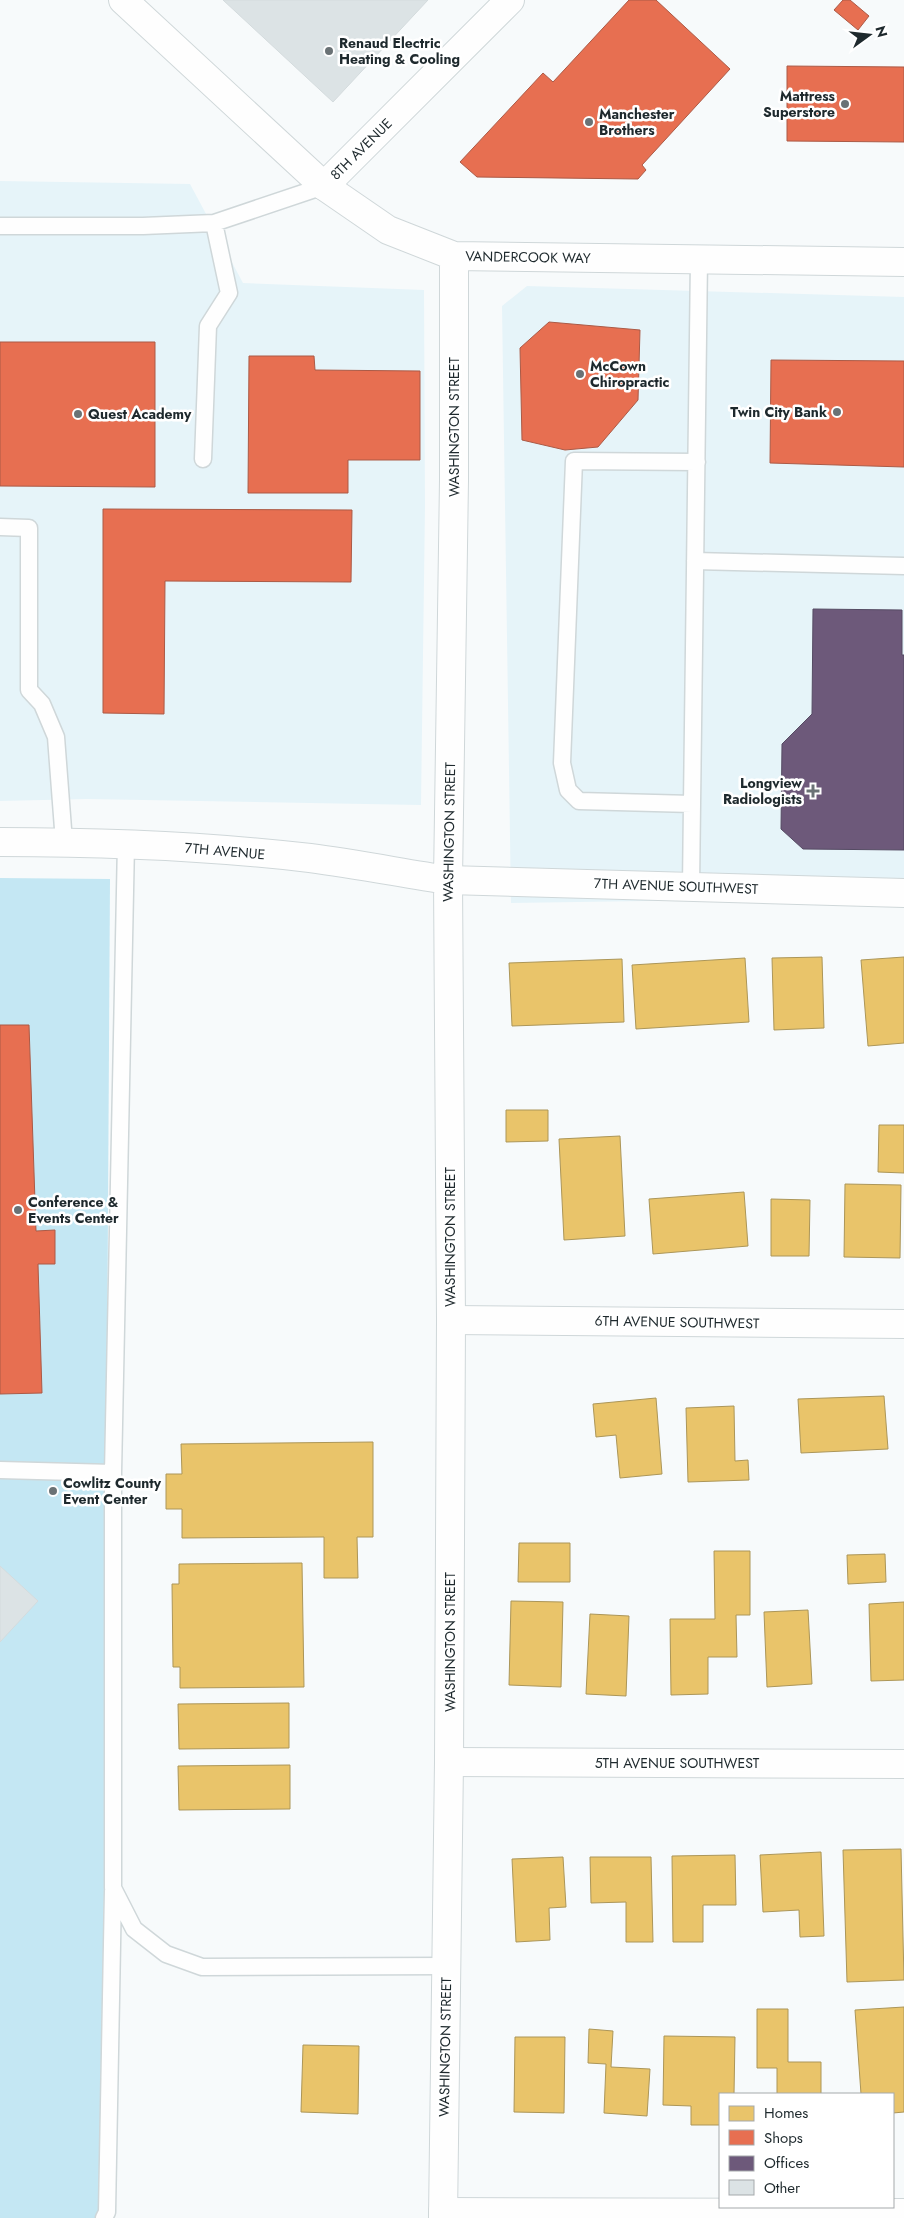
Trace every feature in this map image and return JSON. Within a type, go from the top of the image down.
[{"type":"street","name":"VANDERCOOK WAY","points":[[123,0],[324,186],[388,230],[454,256],[904,262]]},
{"type":"street","name":"8TH AVENUE","points":[[324,186],[510,0]]},
{"type":"street","name":"WASHINGTON STREET","points":[[443,2215],[449,1762],[451,1320],[448,880],[454,480],[454,256]]},
{"type":"street","name":"7TH AVENUE","points":[[0,842],[126,843],[310,858],[448,880]]},
{"type":"street","name":"7TH AVENUE SOUTHWEST","points":[[448,880],[904,893]]},
{"type":"street","name":"6TH AVENUE SOUTHWEST","points":[[451,1320],[904,1324]]},
{"type":"street","name":"5TH AVENUE SOUTHWEST","points":[[449,1762],[904,1764]]},
{"type":"street","points":[[443,2215],[904,2213]]},
{"type":"lane","name":"8TH AVENUE","points":[[0,226],[143,226],[214,223],[324,186]]},
{"type":"lane","points":[[203,459],[208,326],[229,294],[214,223]]},
{"type":"lane","points":[[692,887],[699,259]]},
{"type":"lane","points":[[692,804],[579,801],[568,790],[562,763],[574,461],[697,462]]},
{"type":"lane","points":[[0,527],[29,528],[29,690],[42,704],[56,737],[64,842]]},
{"type":"lane","points":[[695,561],[904,566]]},
{"type":"lane","points":[[106,2216],[113,1888],[113,1474],[126,843]]},
{"type":"lane","points":[[0,1470],[113,1474]]},
{"type":"lane","points":[[113,1888],[134,1929],[166,1954],[202,1967],[446,1966]]},
{"type":"shaded area","points":[[0,181],[190,184],[243,283],[424,290],[425,506],[421,805],[87,799],[0,801]]},
{"type":"shaded area","points":[[527,286],[904,297],[904,897],[511,903],[502,306]]},
{"type":"shaded area","name":"Cowlitz County Event Center","points":[[0,878],[110,879],[102,2218],[0,2218]]},
{"type":"building: Homes","points":[[822,957],[824,1028],[774,1030],[772,958]]},
{"type":"building: Homes","points":[[904,957],[904,1043],[868,1046],[861,960]]},
{"type":"building: Homes","points":[[745,958],[749,1022],[636,1029],[632,965]]},
{"type":"building: Homes","points":[[622,959],[624,1022],[512,1026],[509,963]]},
{"type":"building: Homes","points":[[506,1110],[548,1110],[548,1141],[506,1142]]},
{"type":"building: Homes","points":[[879,1125],[904,1125],[904,1173],[878,1172]]},
{"type":"building: Homes","points":[[620,1136],[625,1236],[564,1240],[559,1139]]},
{"type":"building: Homes","points":[[845,1184],[901,1185],[900,1258],[844,1257]]},
{"type":"building: Homes","points":[[744,1192],[748,1246],[653,1254],[649,1199]]},
{"type":"building: Homes","points":[[771,1199],[810,1200],[809,1256],[771,1256]]},
{"type":"building: Homes","points":[[884,1396],[888,1449],[801,1453],[798,1399]]},
{"type":"building: Homes","points":[[656,1398],[662,1474],[620,1478],[616,1435],[596,1437],[593,1404]]},
{"type":"building: Homes","points":[[734,1406],[735,1461],[748,1460],[749,1480],[688,1482],[686,1408]]},
{"type":"building: Homes","points":[[373,1442],[373,1537],[357,1537],[358,1578],[324,1578],[324,1537],[182,1538],[182,1509],[166,1509],[166,1474],[182,1474],[181,1444]]},
{"type":"building: Homes","points":[[519,1543],[570,1543],[570,1582],[518,1582]]},
{"type":"building: Homes","points":[[714,1551],[750,1551],[750,1615],[736,1615],[737,1657],[708,1657],[708,1694],[671,1695],[670,1619],[715,1619]]},
{"type":"building: Homes","points":[[885,1554],[886,1582],[848,1584],[847,1555]]},
{"type":"building: Homes","points":[[302,1563],[304,1687],[180,1688],[180,1667],[173,1667],[172,1584],[179,1584],[179,1564]]},
{"type":"building: Homes","points":[[511,1601],[563,1602],[561,1687],[509,1685]]},
{"type":"building: Homes","points":[[904,1602],[904,1680],[871,1681],[869,1604]]},
{"type":"building: Homes","points":[[808,1610],[812,1684],[767,1687],[764,1612]]},
{"type":"building: Homes","points":[[590,1614],[629,1616],[626,1696],[586,1694]]},
{"type":"building: Homes","points":[[289,1703],[289,1748],[179,1749],[178,1704]]},
{"type":"building: Homes","points":[[290,1765],[290,1809],[179,1810],[178,1766]]},
{"type":"building: Homes","points":[[901,1849],[904,1980],[847,1982],[843,1850]]},
{"type":"building: Homes","points":[[821,1852],[824,1936],[800,1937],[799,1910],[763,1912],[760,1855]]},
{"type":"building: Homes","points":[[735,1855],[736,1905],[703,1905],[703,1942],[673,1942],[672,1856]]},
{"type":"building: Homes","points":[[563,1857],[566,1907],[549,1908],[550,1940],[516,1942],[512,1859]]},
{"type":"building: Homes","points":[[590,1857],[651,1857],[653,1942],[626,1942],[626,1902],[591,1903]]},
{"type":"building: Homes","points":[[904,2007],[904,2112],[894,2113],[894,2093],[861,2093],[855,2010]]},
{"type":"building: Homes","points":[[757,2009],[788,2009],[788,2062],[821,2062],[821,2093],[777,2093],[777,2068],[757,2068]]},
{"type":"building: Homes","points":[[589,2029],[613,2031],[611,2067],[650,2069],[647,2116],[604,2113],[606,2064],[588,2063]]},
{"type":"building: Homes","points":[[664,2036],[735,2037],[734,2093],[719,2093],[719,2125],[691,2125],[691,2106],[663,2105]]},
{"type":"building: Homes","points":[[515,2037],[565,2037],[564,2113],[514,2112]]},
{"type":"building: Homes","points":[[303,2045],[359,2046],[358,2114],[301,2112]]},
{"type":"building: Shops","name":"Manchester Brothers","points":[[629,0],[656,0],[730,69],[642,165],[646,170],[638,179],[477,177],[460,162],[543,73],[553,82]]},
{"type":"building: Shops","points":[[843,0],[850,0],[869,16],[858,30],[834,10]]},
{"type":"building: Shops","name":"Mattress Superstore","points":[[787,66],[904,67],[904,142],[787,141]]},
{"type":"building: Shops","name":"McCown Chiropractic","points":[[549,322],[640,330],[638,400],[598,447],[565,450],[522,440],[520,348]]},
{"type":"building: Shops","name":"Quest Academy","points":[[0,342],[155,342],[155,487],[0,486]]},
{"type":"building: Shops","points":[[249,356],[314,356],[315,370],[420,371],[420,460],[348,460],[348,493],[248,493]]},
{"type":"building: Shops","name":"Twin City Bank","points":[[771,360],[904,361],[904,467],[770,463]]},
{"type":"building: Shops","points":[[103,509],[352,510],[351,582],[165,581],[164,714],[103,713]]},
{"type":"building: Shops","name":"Conference & Events Center","points":[[0,1025],[29,1025],[36,1231],[55,1230],[55,1264],[38,1264],[42,1393],[0,1394]]},
{"type":"building: Offices","points":[[813,609],[902,610],[902,655],[904,655],[904,850],[803,849],[781,829],[782,744],[812,714]]},
{"type":"building: Other","name":"Renaud Electric Heating & Cooling","points":[[223,0],[428,0],[333,102]]},
{"type":"building: Other","points":[[0,1566],[38,1601],[0,1642]]},
{"type":"place","name":"Renaud Electric Heating & Cooling","points":[[329,51]]},
{"type":"place","name":"Mattress Superstore","points":[[845,104]]},
{"type":"place","name":"Manchester Brothers","points":[[589,122]]},
{"type":"place","name":"McCown Chiropractic","points":[[580,374]]},
{"type":"place","name":"Twin City Bank","points":[[837,412]]},
{"type":"place","name":"Quest Academy","points":[[78,414]]},
{"type":"place","name":"Longview Radiologists","points":[[813,791]]},
{"type":"place","name":"Conference & Events Center","points":[[18,1210]]},
{"type":"place","name":"Cowlitz County Event Center","points":[[53,1491]]}]
